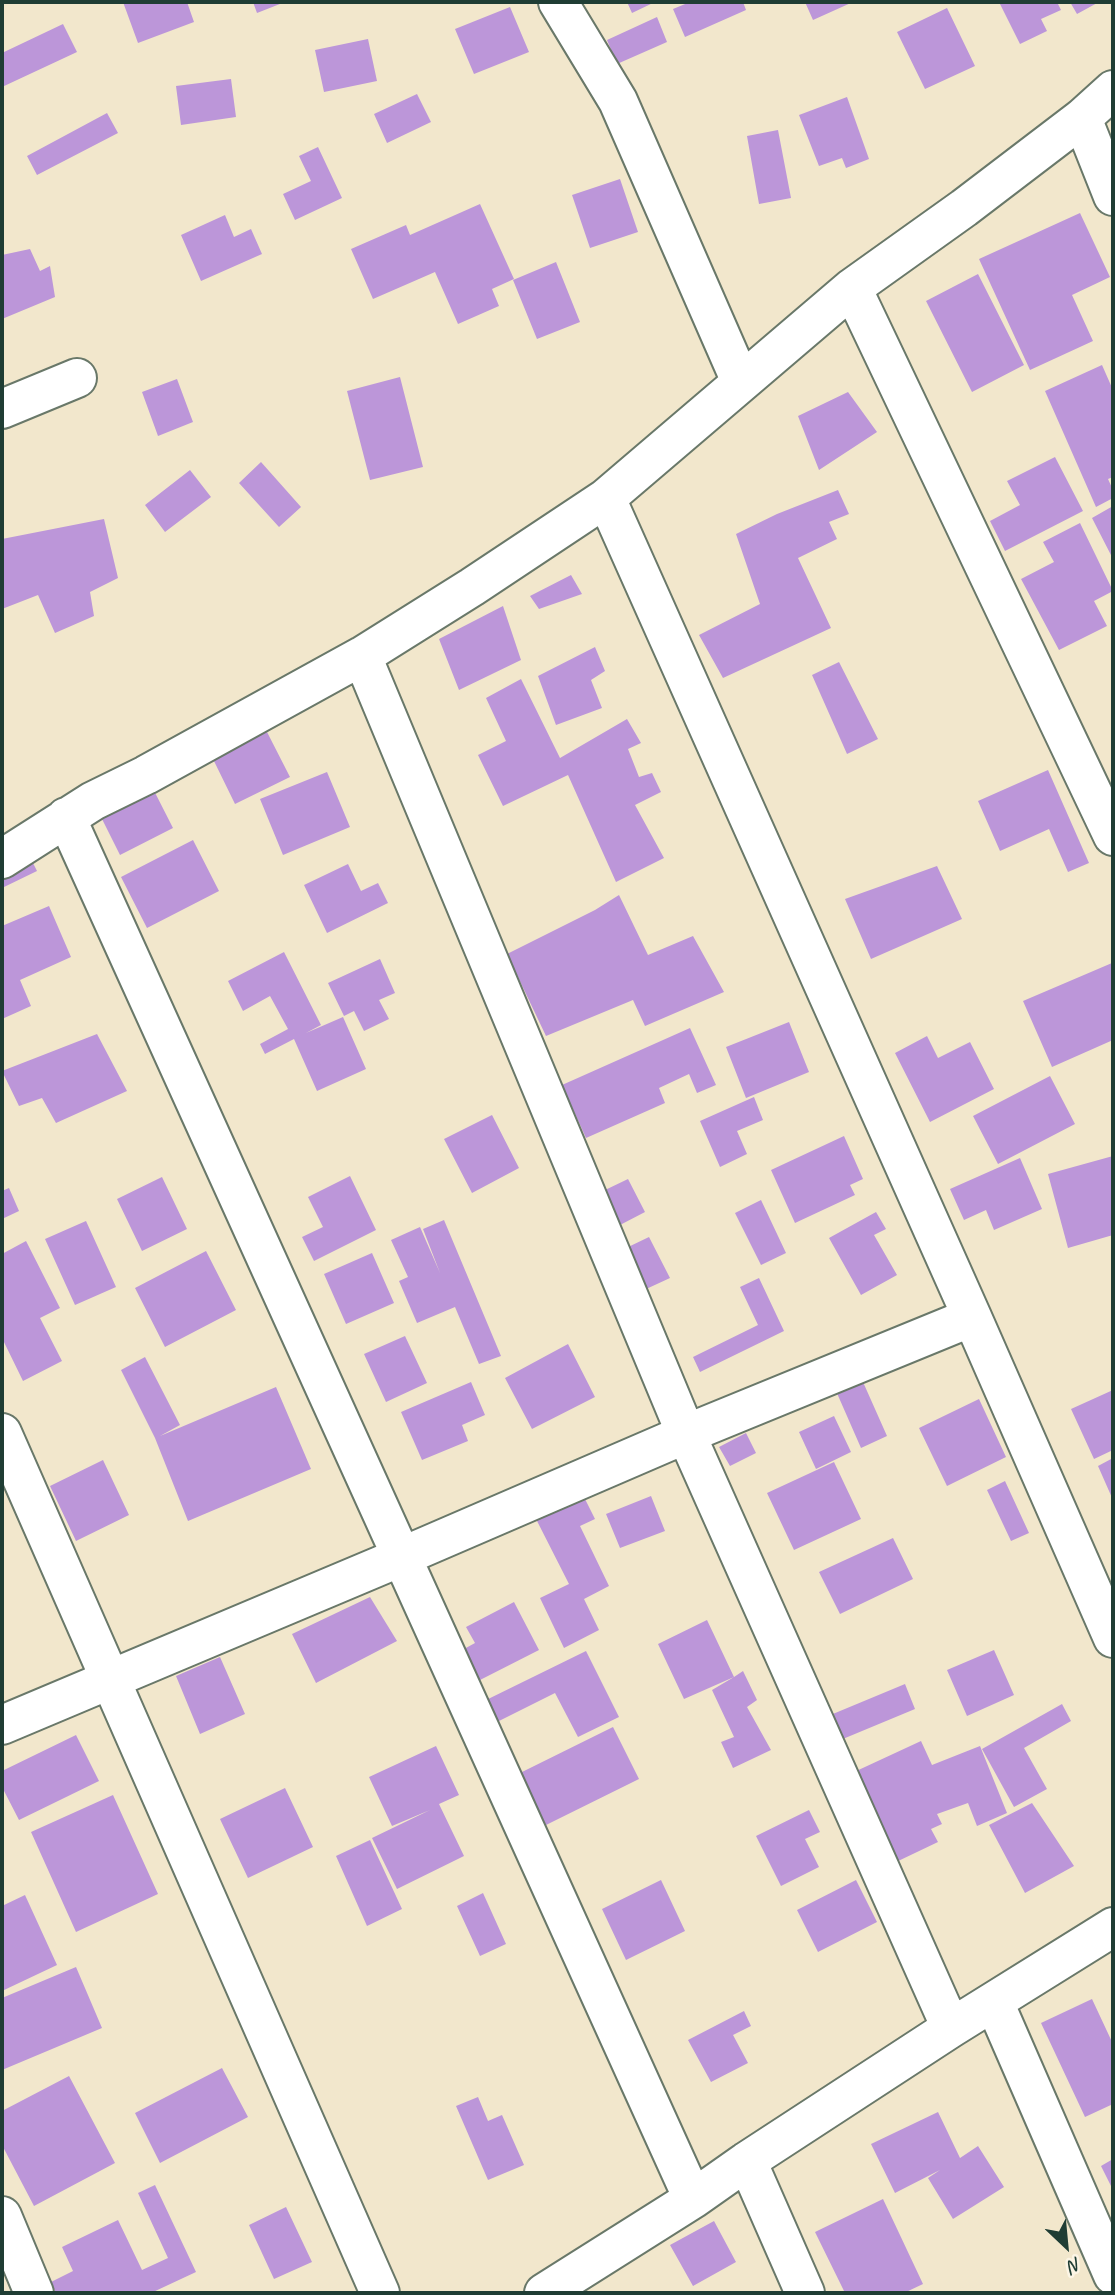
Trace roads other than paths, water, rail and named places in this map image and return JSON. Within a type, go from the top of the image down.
[{"type":"street","points":[[558,2],[618,101],[741,382]]},
{"type":"street","points":[[2,859],[66,817],[362,656],[606,498],[852,288],[964,208],[1082,118],[1113,90]]},
{"type":"street","points":[[1082,118],[1113,197]]},
{"type":"street","points":[[852,288],[1113,836]]},
{"type":"street","points":[[2,408],[77,378]]},
{"type":"street","points":[[606,498],[1113,1638]]},
{"type":"street","points":[[362,656],[686,1434],[951,2028]]},
{"type":"street","points":[[66,817],[693,2199]]},
{"type":"street","points":[[2,1725],[686,1434],[972,1317]]},
{"type":"street","points":[[2,1433],[380,2293]]},
{"type":"street","points":[[544,2293],[693,2199],[951,2028],[1113,1927]]},
{"type":"street","points":[[994,2002],[1113,2275]]},
{"type":"street","points":[[747,2161],[805,2293]]},
{"type":"street","points":[[2,2216],[34,2293]]}]
